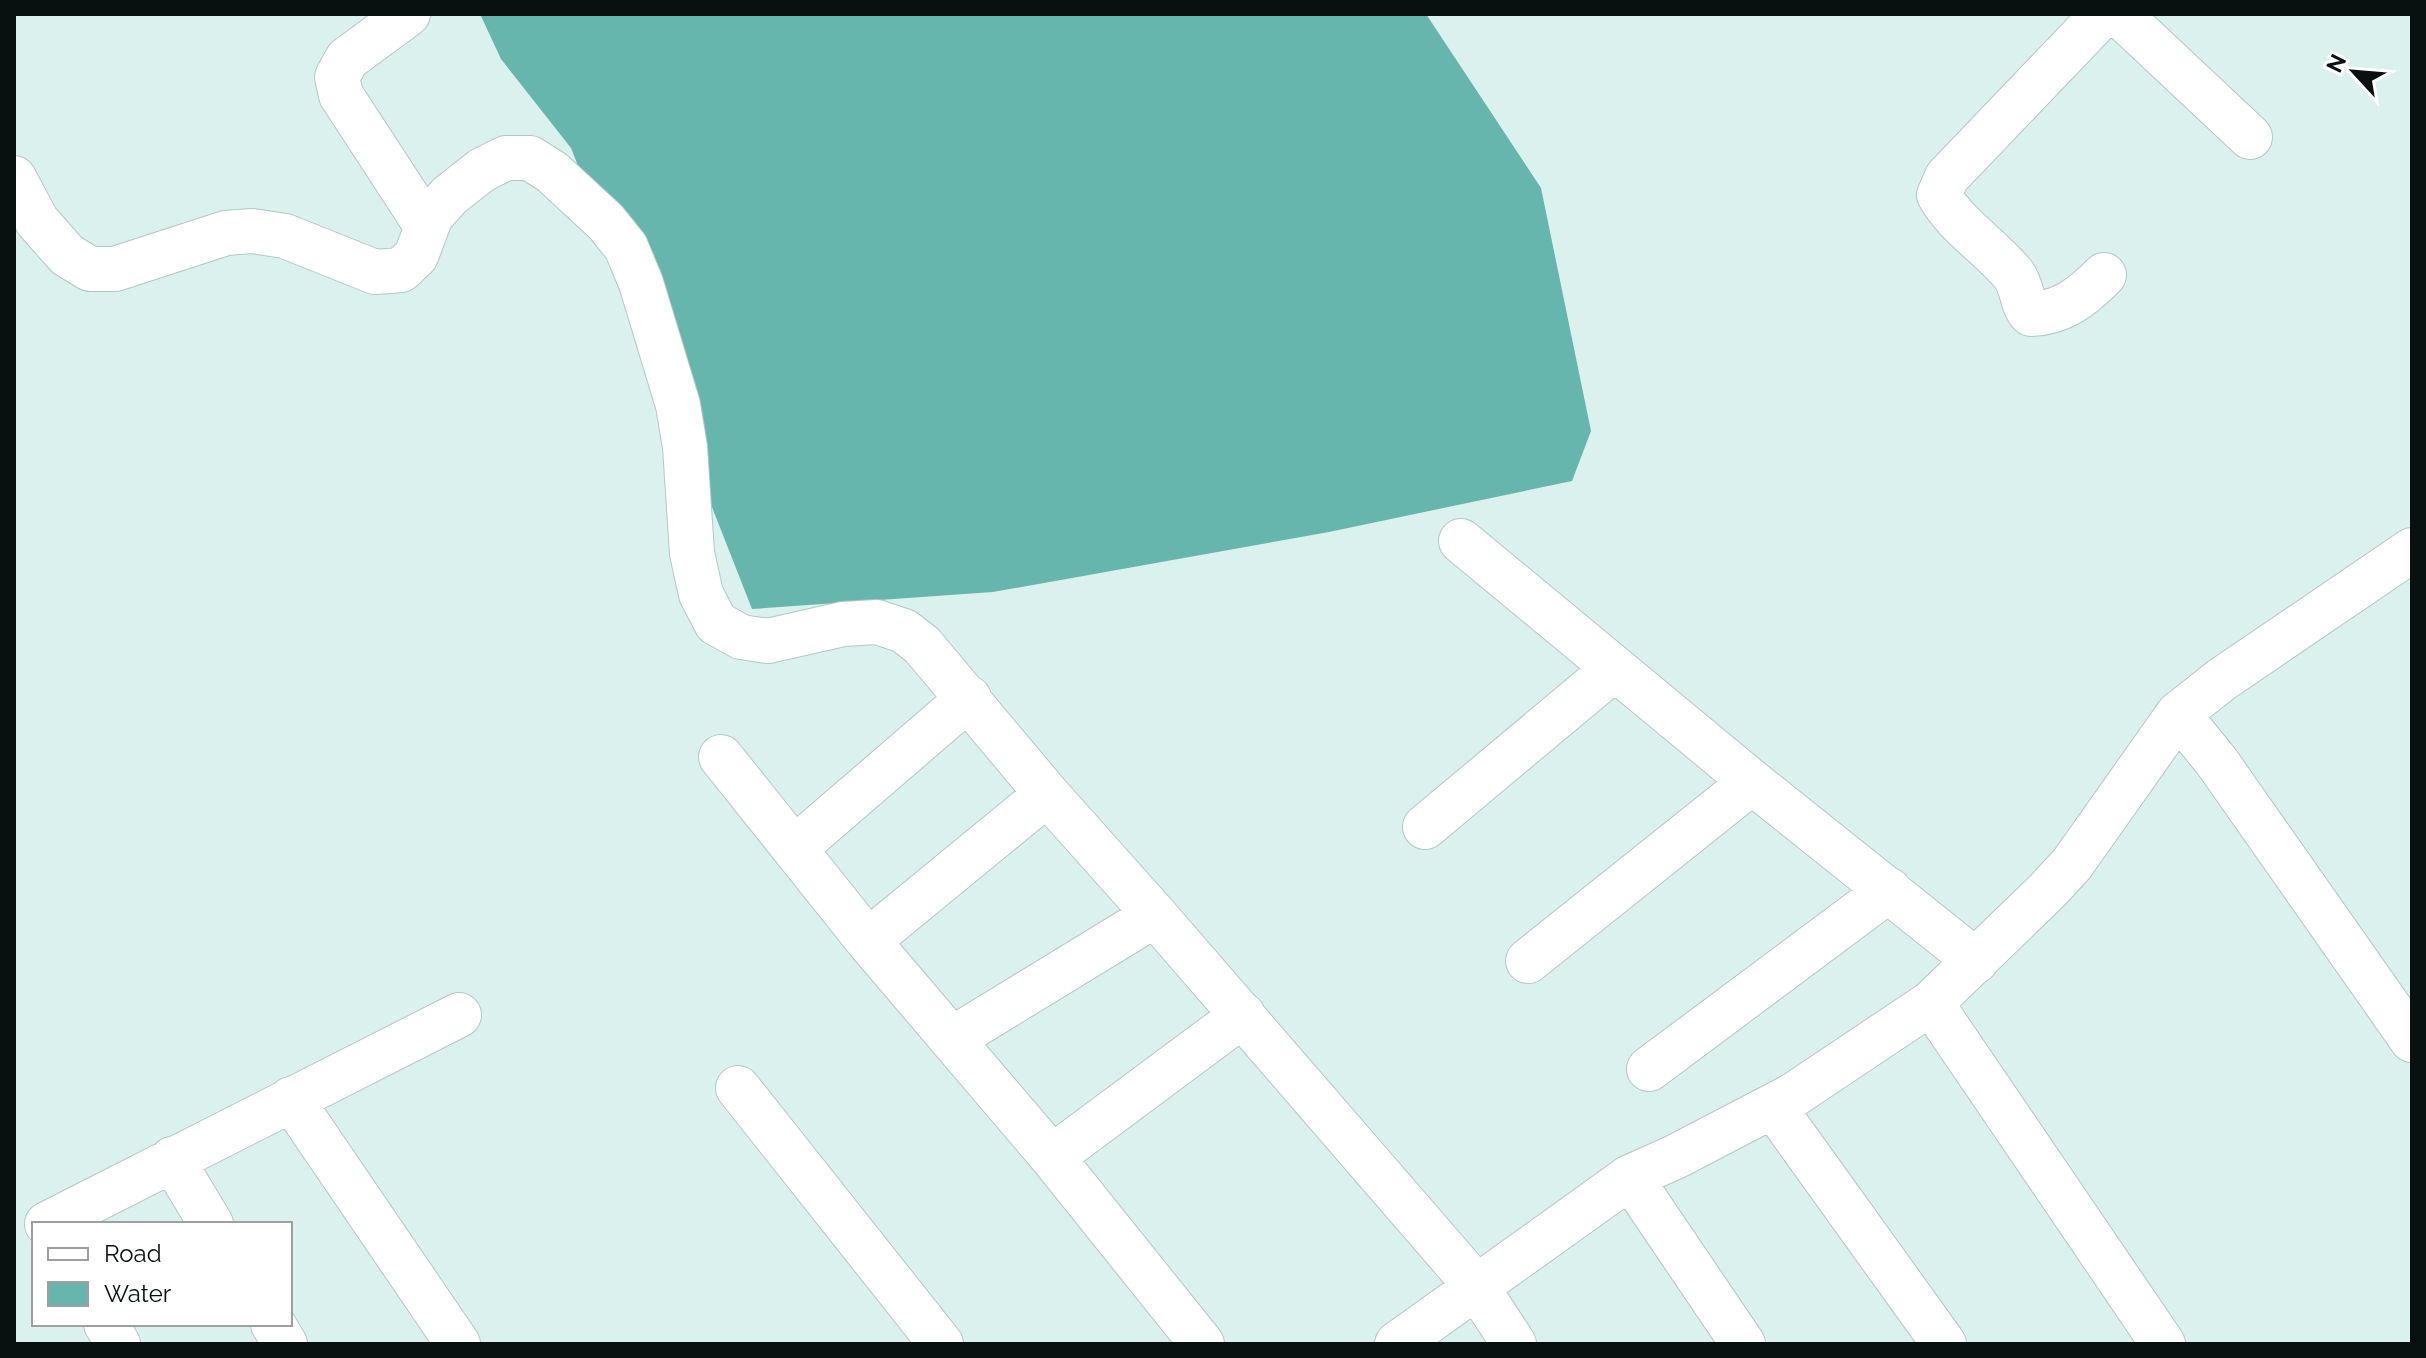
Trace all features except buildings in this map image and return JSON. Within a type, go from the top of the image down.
[{"type":"street","points":[[408,14],[347,59],[337,77],[341,95],[427,227]]},
{"type":"street","points":[[2103,14],[1947,177],[1939,195],[1947,210],[2016,276],[2031,314],[2060,309],[2072,303],[2104,275]]},
{"type":"street","points":[[2119,14],[2250,137]]},
{"type":"street","points":[[14,178],[37,221],[67,255],[90,269],[115,269],[226,233],[252,231],[285,236],[375,272],[401,270],[416,256],[431,216],[450,195],[482,170],[506,158],[530,158],[552,172],[606,222],[626,247],[641,283],[678,405],[685,447],[692,553],[701,594],[716,623],[741,637],[768,641],[843,624],[877,622],[904,631],[922,645],[1047,794],[1243,1015],[1476,1286],[1514,1344]]},
{"type":"street","points":[[1461,541],[1752,782],[1976,961]]},
{"type":"street","points":[[1397,1344],[1630,1177],[1773,1106],[1931,1003],[2072,864],[2178,714],[2221,680],[2412,550]]},
{"type":"street","points":[[1425,827],[1614,669]]},
{"type":"street","points":[[795,848],[969,698]]},
{"type":"street","points":[[2178,714],[2217,762],[2412,1040]]},
{"type":"street","points":[[721,757],[868,941],[1052,1157],[1202,1344]]},
{"type":"street","points":[[1528,961],[1752,782]]},
{"type":"street","points":[[868,941],[1047,794]]},
{"type":"street","points":[[1649,1069],[1889,890]]},
{"type":"street","points":[[952,1039],[1155,915]]},
{"type":"street","points":[[1931,1003],[2163,1344]]},
{"type":"street","points":[[51,1222],[459,1015]]},
{"type":"street","points":[[1052,1157],[1243,1015]]},
{"type":"street","points":[[738,1088],[941,1344]]},
{"type":"street","points":[[291,1099],[458,1344]]},
{"type":"street","points":[[1773,1106],[1944,1344]]},
{"type":"street","points":[[172,1159],[210,1222]]},
{"type":"street","points":[[1630,1177],[1743,1344]]},
{"type":"street","points":[[14,1240],[32,1231]]},
{"type":"street","points":[[107,1326],[118,1344]]},
{"type":"street","points":[[274,1326],[285,1344]]},
{"type":"water","points":[[480,14],[1426,14],[1541,188],[1591,431],[1572,481],[1329,532],[993,592],[752,609],[571,148],[501,59]]}]
